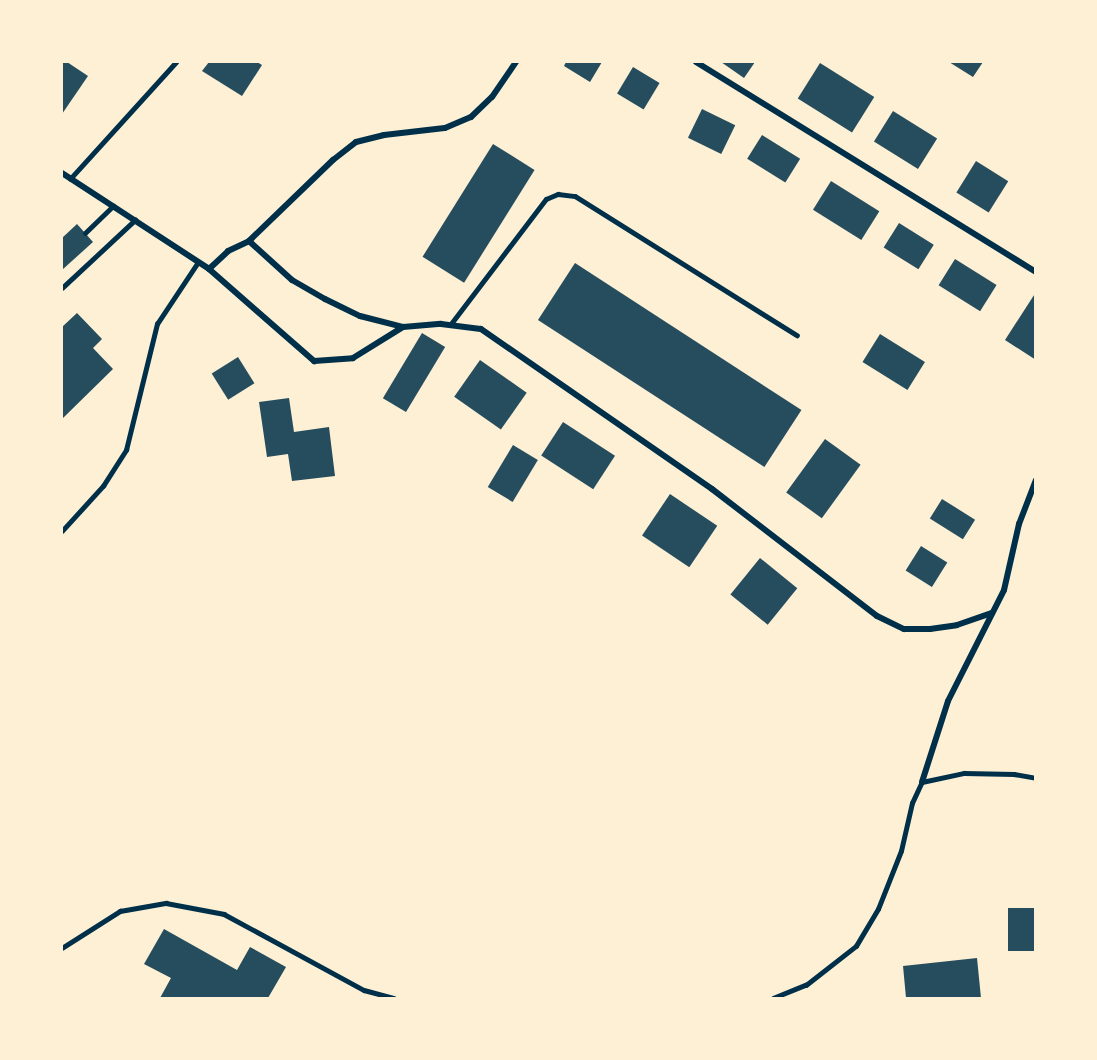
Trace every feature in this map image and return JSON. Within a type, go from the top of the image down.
[{"type":"street","points":[[209,269],[228,251],[249,241],[333,160],[356,142],[384,135],[445,128],[471,117],[492,97],[516,62]]},
{"type":"street","points":[[696,62],[1035,272]]},
{"type":"street","points":[[62,173],[209,269],[314,361],[353,358],[403,327]]},
{"type":"street","points":[[249,241],[292,279],[360,316],[403,327],[450,325],[481,329],[712,489],[877,616],[904,629],[930,629],[957,625],[992,613]]},
{"type":"street","points":[[922,782],[948,701],[1004,590],[1019,524],[1035,480]]},
{"type":"lane","points":[[70,179],[176,62]]},
{"type":"lane","points":[[450,325],[546,199],[558,194],[575,196],[797,335]]},
{"type":"lane","points":[[85,233],[112,206]]},
{"type":"lane","points":[[62,288],[135,220]]},
{"type":"lane","points":[[62,531],[103,486],[126,450],[157,324],[198,262]]},
{"type":"lane","points":[[773,999],[806,985],[856,946],[878,909],[901,851],[912,803],[922,782],[964,773],[1014,774],[1035,778]]},
{"type":"lane","points":[[62,948],[120,912],[166,903],[224,914],[364,990],[394,999]]},
{"type":"building","points":[[62,62],[67,62],[88,76],[62,114]]},
{"type":"building","points":[[209,62],[257,62],[262,65],[242,96],[202,71]]},
{"type":"building","points":[[566,62],[602,62],[590,82],[564,66]]},
{"type":"building","points":[[721,62],[755,62],[744,78]]},
{"type":"building","points":[[949,62],[983,62],[973,77]]},
{"type":"building","points":[[820,63],[874,97],[852,133],[798,99]]},
{"type":"building","points":[[633,67],[660,83],[644,110],[617,94]]},
{"type":"building","points":[[702,109],[735,125],[721,154],[688,138]]},
{"type":"building","points":[[893,111],[937,139],[918,169],[874,142]]},
{"type":"building","points":[[762,135],[800,159],[785,183],[747,159]]},
{"type":"building","points":[[493,144],[535,170],[464,283],[423,257]]},
{"type":"building","points":[[976,161],[1008,181],[989,213],[956,192]]},
{"type":"building","points":[[831,181],[879,211],[861,240],[813,210]]},
{"type":"building","points":[[899,223],[934,245],[918,269],[884,248]]},
{"type":"building","points":[[77,224],[93,242],[62,270],[62,238]]},
{"type":"building","points":[[955,259],[997,285],[980,311],[939,285]]},
{"type":"building","points":[[575,263],[801,410],[764,467],[538,320]]},
{"type":"building","points":[[1036,292],[1036,360],[1005,340]]},
{"type":"building","points":[[77,313],[102,339],[93,348],[113,369],[62,419],[62,327]]},
{"type":"building","points":[[422,333],[445,347],[406,412],[383,398]]},
{"type":"building","points":[[880,334],[925,362],[907,390],[863,362]]},
{"type":"building","points":[[238,357],[254,383],[228,400],[212,373]]},
{"type":"building","points":[[480,360],[527,393],[501,430],[454,397]]},
{"type":"building","points":[[289,398],[294,432],[329,427],[335,476],[292,481],[288,454],[267,457],[259,402]]},
{"type":"building","points":[[563,422],[615,456],[593,489],[541,456]]},
{"type":"building","points":[[825,439],[861,465],[822,518],[786,492]]},
{"type":"building","points":[[513,445],[538,460],[513,502],[488,487]]},
{"type":"building","points":[[670,494],[717,526],[689,567],[642,535]]},
{"type":"building","points":[[942,499],[975,520],[963,539],[930,519]]},
{"type":"building","points":[[921,546],[947,562],[932,587],[906,571]]},
{"type":"building","points":[[760,558],[797,588],[768,625],[730,595]]},
{"type":"building","points":[[1008,908],[1036,908],[1036,951],[1008,951]]},
{"type":"building","points":[[164,929],[237,970],[250,947],[286,967],[268,998],[160,998],[171,978],[144,964]]},
{"type":"building","points":[[977,958],[981,998],[906,998],[903,966]]}]
